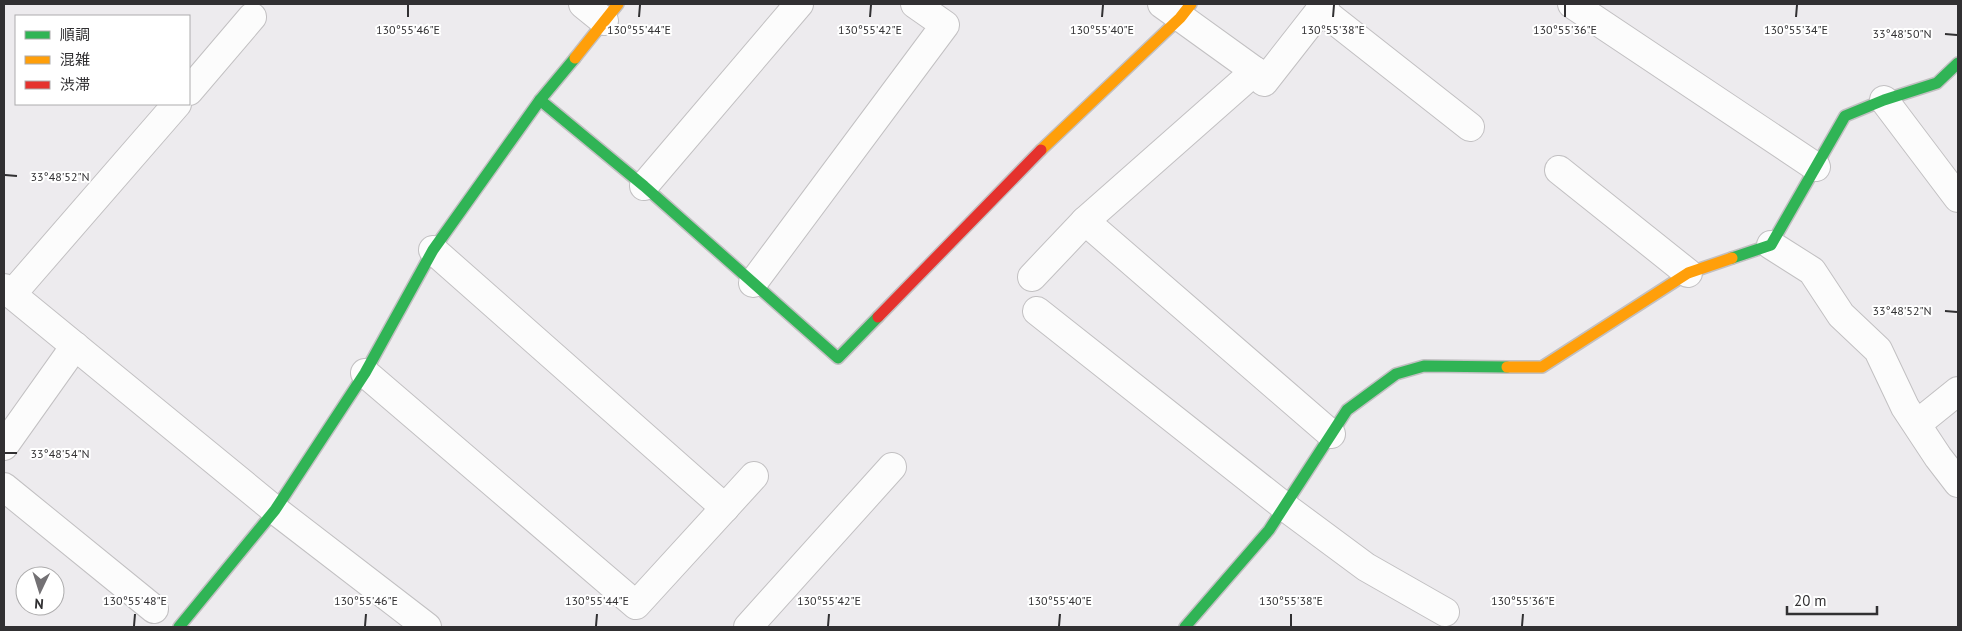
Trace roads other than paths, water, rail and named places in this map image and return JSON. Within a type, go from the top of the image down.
[{"type":"street","points":[[179,627],[275,510],[366,373],[433,250],[540,100],[611,12],[583,4]]},
{"type":"street","points":[[644,186],[799,4]]},
{"type":"street","points":[[753,283],[945,25],[915,4]]},
{"type":"street","points":[[1572,4],[1816,168]]},
{"type":"street","points":[[540,100],[644,186],[838,358],[1178,8],[1254,71],[1264,82],[1323,6],[1470,127]]},
{"type":"street","points":[[190,89],[252,17]]},
{"type":"street","points":[[1185,627],[1270,530],[1347,410],[1396,374],[1424,366],[1542,367],[1688,273],[1771,245],[1845,116],[1884,100],[1937,83],[1958,63]]},
{"type":"street","points":[[1032,277],[1085,221],[1254,71]]},
{"type":"street","points":[[1884,100],[1958,198]]},
{"type":"street","points":[[176,105],[8,291],[410,622]]},
{"type":"street","points":[[1559,170],[1688,273]]},
{"type":"street","points":[[1085,221],[1331,434]]},
{"type":"street","points":[[1771,245],[1812,271],[1841,316],[1878,350],[1905,407],[1938,457],[1958,483]]},
{"type":"street","points":[[433,250],[725,508]]},
{"type":"street","points":[[1037,311],[1285,507],[1366,567],[1445,612]]},
{"type":"street","points":[[4,446],[75,346]]},
{"type":"street","points":[[366,373],[636,605],[754,476]]},
{"type":"street","points":[[1917,424],[1958,391]]},
{"type":"street","points":[[748,627],[892,467]]},
{"type":"street","points":[[4,487],[154,609]]}]
